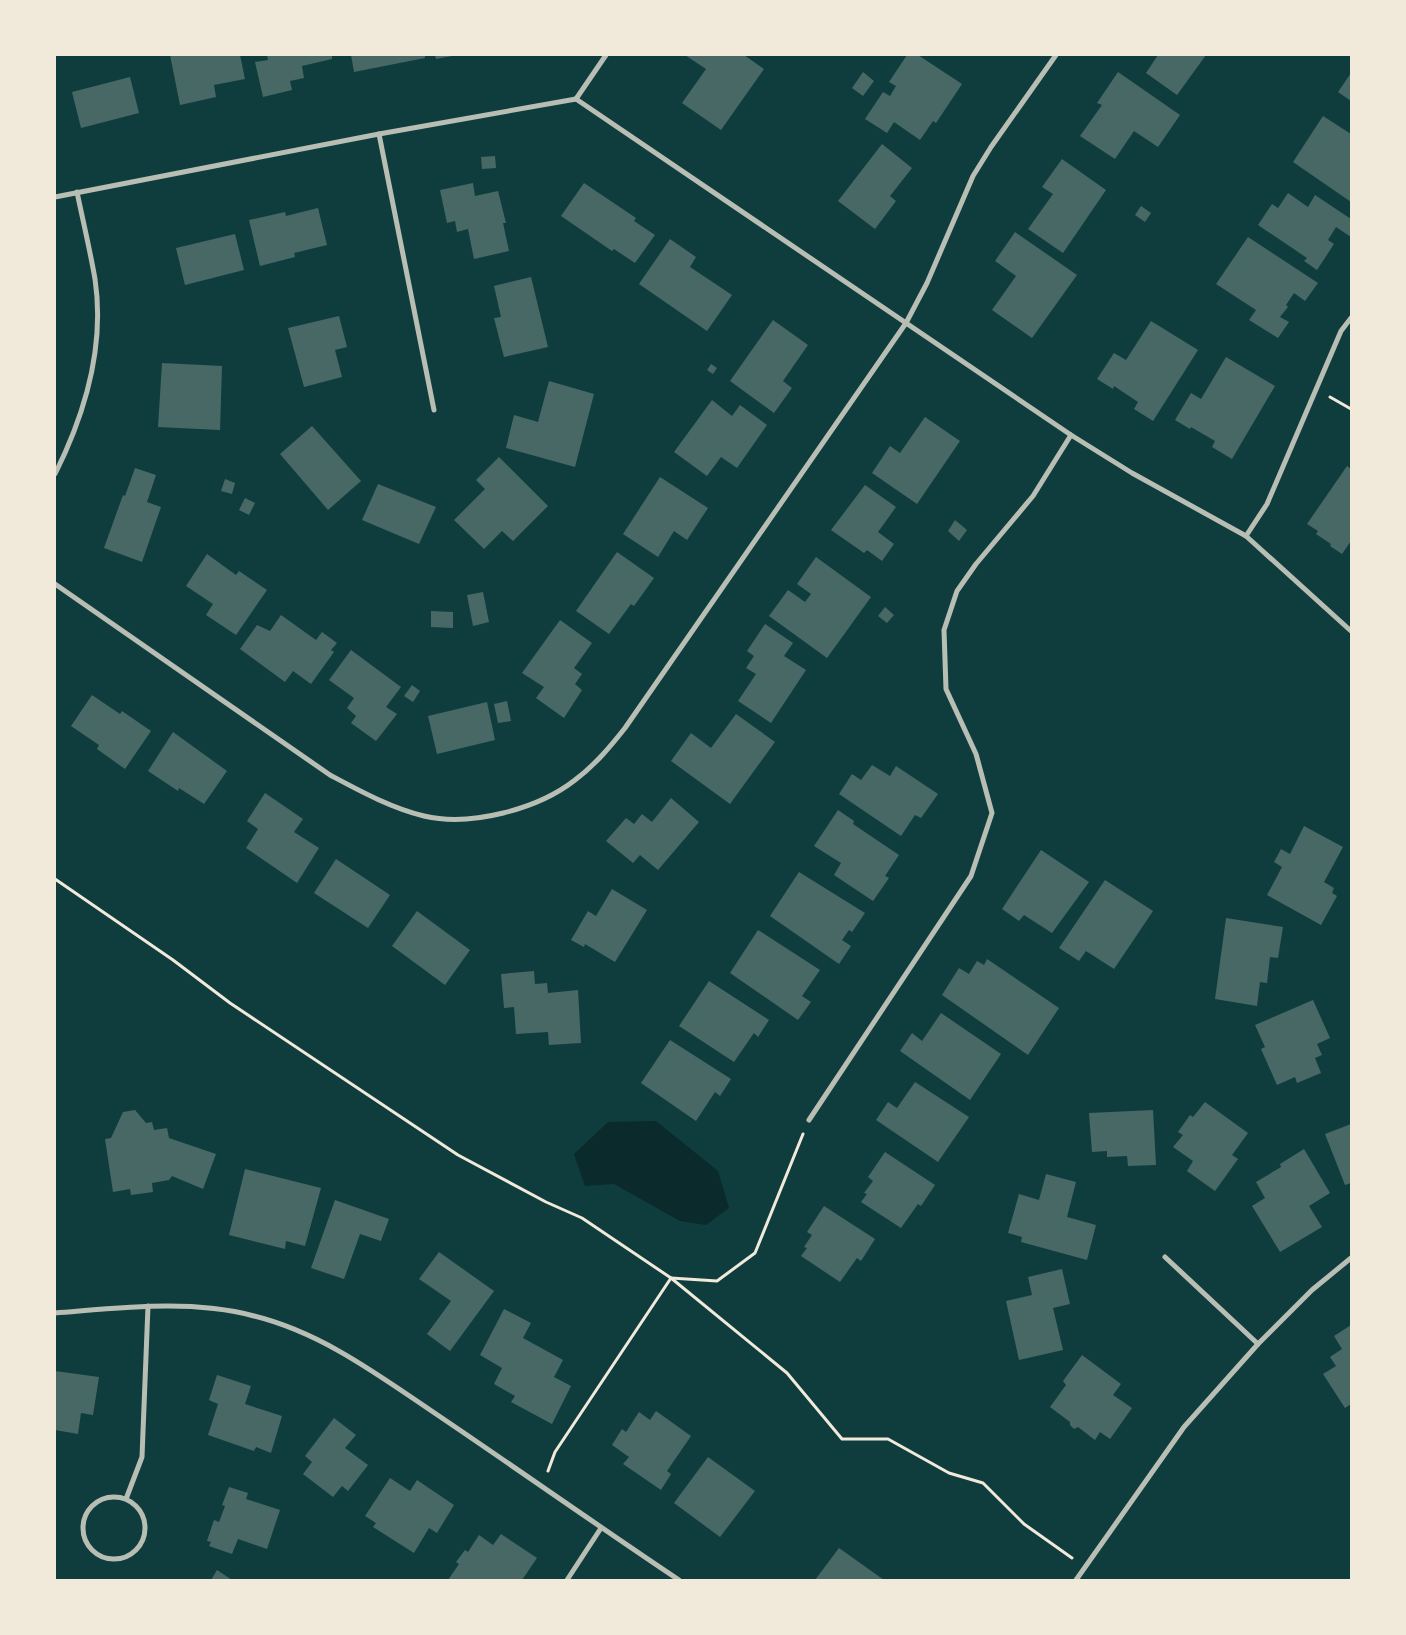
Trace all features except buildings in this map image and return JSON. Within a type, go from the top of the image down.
[{"type":"street","points":[[576,99],[606,55]]},
{"type":"street","points":[[55,584],[330,775],[396,808],[425,816],[460,819],[490,816],[536,803],[574,781],[602,756],[625,728],[906,323],[927,283],[973,176],[991,147],[1056,55]]},
{"type":"street","points":[[55,197],[379,134],[576,99],[1072,435],[1132,473],[1246,536],[1351,631]]},
{"type":"street","points":[[379,134],[434,410]]},
{"type":"street","points":[[55,474],[71,442],[90,384],[97,328],[95,280],[77,192]]},
{"type":"street","points":[[1246,536],[1267,504],[1341,331],[1351,318]]},
{"type":"street","points":[[809,1120],[971,876],[992,813],[976,754],[946,689],[944,630],[957,591],[976,564],[1033,496],[1072,435]]},
{"type":"street","points":[[1165,1256],[1258,1344]]},
{"type":"street","points":[[1076,1580],[1084,1566],[1184,1427],[1258,1344],[1312,1290],[1351,1258]]},
{"type":"street","points":[[126,1499],[142,1457],[148,1306]]},
{"type":"street","points":[[55,1313],[148,1306],[211,1308],[254,1315],[307,1334],[355,1360],[679,1580]]},
{"type":"street","points":[[116,1497],[126,1499],[135,1505],[143,1518],[145,1534],[135,1552],[116,1560],[105,1559],[96,1554],[86,1543],[82,1528],[84,1518],[96,1502],[116,1497]]},
{"type":"street","points":[[567,1580],[601,1528]]},
{"type":"path","points":[[1316,389],[1351,409]]},
{"type":"path","points":[[55,879],[173,960],[230,1003],[458,1155],[546,1202],[582,1218],[671,1278],[787,1373],[842,1439],[888,1439],[949,1473],[983,1482],[1024,1524],[1084,1566]]},
{"type":"path","points":[[671,1278],[717,1281],[754,1253],[809,1120]]},
{"type":"path","points":[[543,1486],[555,1452],[671,1278]]},
{"type":"water","points":[[656,1121],[718,1171],[729,1208],[706,1225],[680,1221],[614,1184],[585,1186],[574,1154],[608,1122]]}]
